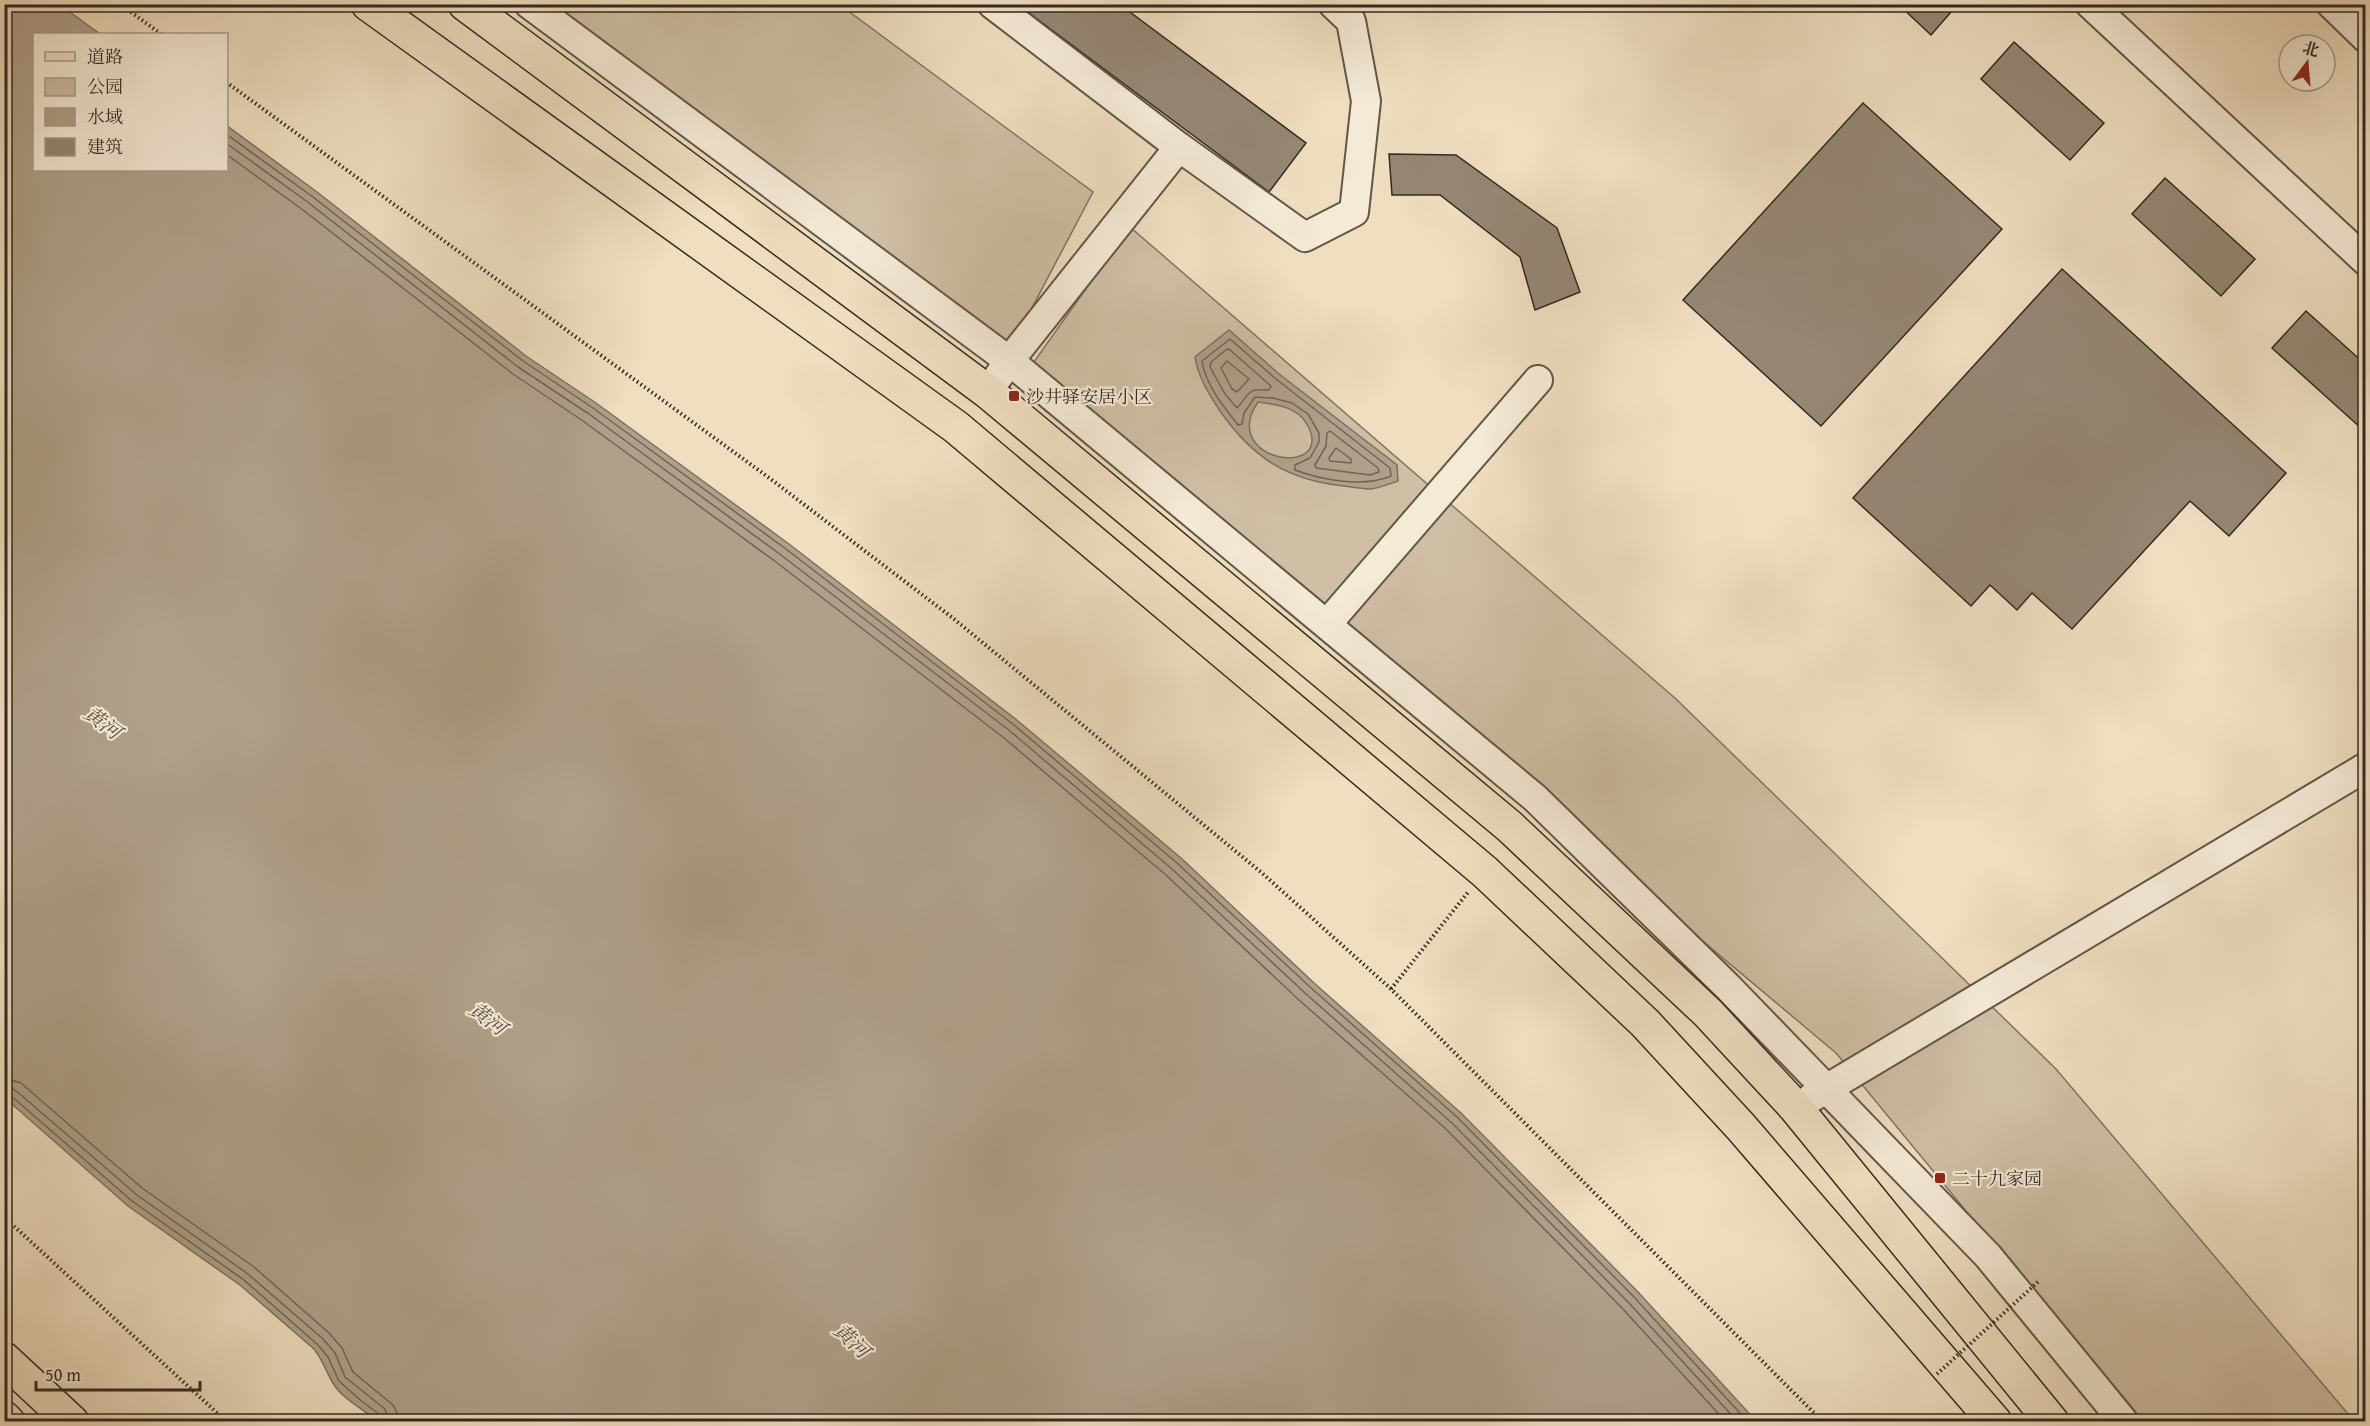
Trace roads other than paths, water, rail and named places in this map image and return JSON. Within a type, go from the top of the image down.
[{"type":"main road","points":[[368,4],[956,427],[1485,872],[1645,1023],[1741,1127],[1995,1422]]},
{"type":"main road","points":[[465,4],[988,392],[1509,826],[1708,1013],[1795,1107],[2052,1422]]},
{"type":"main road","points":[[4,1359],[72,1422]]},
{"type":"main road","points":[[4,1418],[8,1422]]},
{"type":"street","points":[[529,4],[1009,361],[1535,798],[1729,988],[1988,1256],[2124,1422]]},
{"type":"street","points":[[992,4],[1179,147],[1305,237],[1354,212],[1365,101],[1350,10]]},
{"type":"street","points":[[2090,4],[2366,261]]},
{"type":"street","points":[[2331,4],[2366,38]]},
{"type":"street","points":[[988,392],[1009,361],[1179,147]]},
{"type":"street","points":[[1327,624],[1538,380]]},
{"type":"street","points":[[1795,1107],[2366,767]]},
{"type":"water","name":"黄河","points":[[4,5],[60,5],[99,33],[33,33],[33,171],[228,171],[228,127],[317,192],[526,356],[596,403],[789,544],[1018,721],[1181,858],[1314,983],[1461,1113],[1638,1292],[1756,1421],[378,1422],[337,1389],[314,1349],[240,1285],[128,1206],[5,1098]]},
{"type":"water","points":[[1229,330],[1279,374],[1397,465],[1398,481],[1371,489],[1344,486],[1305,478],[1273,464],[1245,442],[1220,411],[1201,378],[1195,357]],"holes":[[[1258,402],[1285,407],[1303,418],[1312,442],[1306,453],[1294,457],[1278,457],[1263,450],[1253,439],[1250,422]]]},
{"type":"place","name":"沙井驿安居小区","points":[[1014,396]]},
{"type":"place","name":"二十九家园","points":[[1940,1178]]}]
